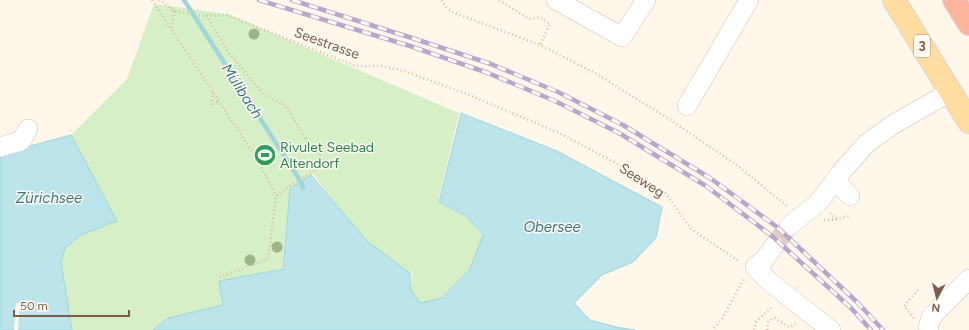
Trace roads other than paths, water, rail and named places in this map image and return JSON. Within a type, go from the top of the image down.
[{"type":"highway","points":[[954,0],[969,24]]},
{"type":"main road","name":"3","points":[[894,0],[969,122]]},
{"type":"street","points":[[556,0],[622,37],[641,2]]},
{"type":"street","points":[[687,106],[749,0]]},
{"type":"street","points":[[794,222],[818,203],[835,180],[867,144],[894,124],[950,92]]},
{"type":"street","points":[[0,147],[21,141],[28,129]]},
{"type":"street","points":[[835,180],[850,196]]},
{"type":"street","points":[[774,246],[764,260],[755,267],[770,282],[831,330]]},
{"type":"street","points":[[929,328],[932,316],[969,279]]},
{"type":"water","name":"Obersee","points":[[461,113],[557,151],[662,207],[656,238],[633,262],[602,275],[574,303],[590,320],[635,330],[153,330],[168,318],[223,305],[219,281],[283,269],[290,189],[311,175],[367,241],[410,273],[411,290],[420,303],[442,298],[470,269],[483,235],[466,216],[439,202]]},
{"type":"water","name":"Zürichsee","points":[[71,135],[117,221],[81,235],[65,248],[61,262],[72,330],[0,330],[0,154]]},
{"type":"waterway","name":"Mülibach","points":[[184,0],[301,182],[303,188]]},
{"type":"tunnel","points":[[774,246],[789,226]]},
{"type":"railway","points":[[259,0],[410,46],[488,73],[555,101],[619,133],[706,186],[772,236],[851,308],[871,330]]},
{"type":"railway","points":[[292,0],[491,64],[558,92],[623,125],[710,178],[777,227],[857,302],[883,330]]},
{"type":"place","name":"Rivulet Seebad Altendorf","points":[[265,155]]}]
